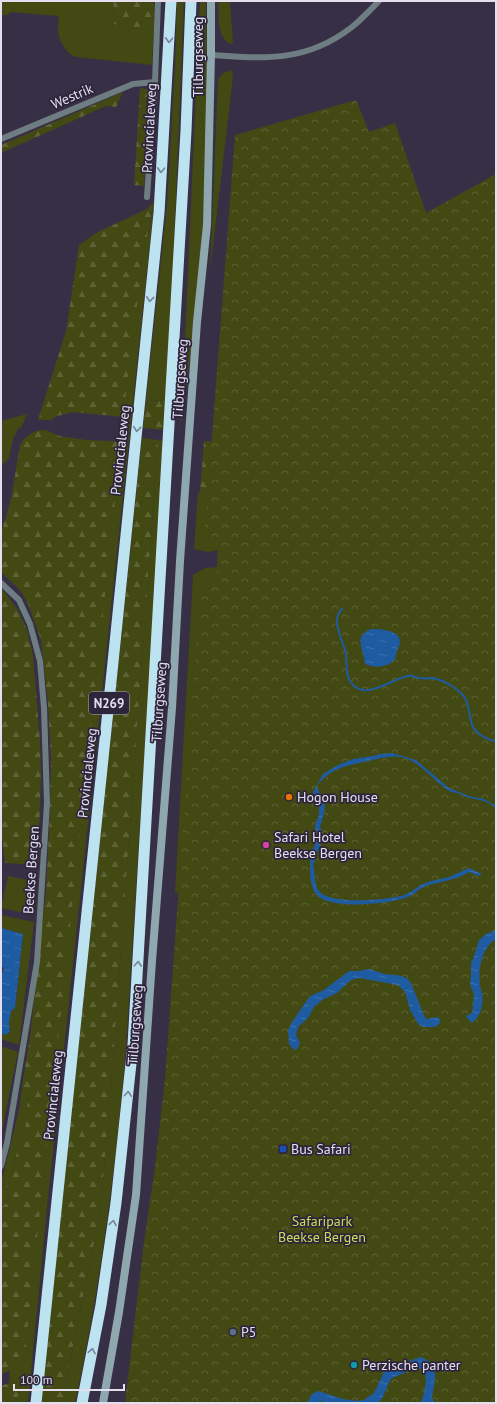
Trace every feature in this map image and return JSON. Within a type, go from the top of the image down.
[{"type":"highway","name":"Provincialeweg","points":[[36,1403],[159,213],[171,1]]},
{"type":"highway","points":[[82,1403],[101,1305],[116,1203],[133,1045],[186,139],[191,1]]},
{"type":"street","points":[[147,197],[155,82],[158,1]]},
{"type":"street","name":"Tilburgseweg","points":[[103,1403],[119,1312],[136,1195],[172,708],[180,560],[197,322],[207,225],[211,1]]},
{"type":"street","points":[[211,55],[236,57],[287,56],[315,49],[353,26],[379,1]]},
{"type":"street","name":"Westrik","points":[[1,139],[133,84],[155,82]]},
{"type":"street","name":"Beekse Bergen","points":[[1,583],[19,600],[30,624],[40,661],[44,708],[47,802],[37,962],[7,1143],[1,1166]]},
{"type":"green space","points":[[1,1],[113,1],[114,24],[127,27],[154,29],[152,65],[76,57],[67,51],[63,46],[59,35],[59,18],[57,16],[10,12],[8,15],[1,15]]},
{"type":"green space","points":[[113,1],[153,1],[154,29],[127,27],[114,24]]},
{"type":"green space","points":[[177,1],[184,1],[166,401],[146,400],[167,205],[175,68]]},
{"type":"green space","points":[[200,1],[206,1],[207,98],[203,233],[192,343],[180,432],[184,362]]},
{"type":"green space","points":[[218,1],[230,1],[233,43],[230,44],[222,36],[220,30]]},
{"type":"green space","points":[[232,70],[233,77],[210,272],[218,79],[223,73]]},
{"type":"green space","points":[[140,88],[149,90],[150,94],[144,186],[134,185]]},
{"type":"green space","points":[[123,92],[116,107],[106,106],[1,153],[1,145]]},
{"type":"green space","name":"Safaripark Beekse Bergen","points":[[356,100],[369,132],[395,123],[426,213],[496,174],[496,1403],[125,1403],[165,1078],[200,596],[217,572],[218,545],[205,528],[235,135]]},
{"type":"green space","points":[[154,201],[138,297],[123,417],[73,412],[57,416],[51,420],[38,420],[66,331],[79,245],[96,233],[147,209]]},
{"type":"green space","points":[[154,205],[48,1198],[28,1403],[17,1403],[21,1382],[9,1383],[10,1371],[23,1371],[123,417],[139,284]]},
{"type":"green space","points":[[146,400],[166,401],[164,430],[143,428]]},
{"type":"green space","points":[[27,414],[22,426],[18,429],[13,439],[9,458],[1,466],[1,421]]},
{"type":"green space","points":[[41,430],[46,430],[59,436],[86,440],[113,441],[121,444],[23,1372],[10,1371],[1,1374],[1,1208],[9,1197],[7,1186],[15,1165],[17,1148],[25,1132],[28,1096],[22,1086],[30,1037],[46,891],[51,759],[48,704],[41,640],[28,604],[20,590],[1,573],[1,533],[11,499],[20,445],[29,435]]},
{"type":"green space","points":[[142,438],[158,440],[111,1087],[100,1213],[64,1391],[76,1398],[75,1403],[41,1403]]},
{"type":"green space","points":[[158,440],[164,441],[126,1047],[107,1223],[93,1311],[76,1398],[64,1392],[100,1213],[111,1087]]},
{"type":"green space","points":[[204,441],[270,449],[225,493],[200,492]]},
{"type":"green space","points":[[198,493],[225,493],[219,550],[208,552],[194,549]]},
{"type":"green space","points":[[218,567],[187,892],[175,893],[193,575],[205,568]]},
{"type":"green space","points":[[1,588],[18,610],[27,630],[33,655],[41,775],[38,865],[5,863],[1,829]]},
{"type":"green space","points":[[8,876],[37,882],[34,915],[1,908]]},
{"type":"green space","points":[[1,915],[34,922],[19,1045],[1,1039],[1,1033],[5,1035],[10,1032],[9,1023],[11,1011],[15,1008],[23,934],[1,928]]},
{"type":"green space","points":[[1,1046],[18,1052],[2,1130],[1,1129]]},
{"type":"green space","points":[[22,1086],[28,1096],[25,1132],[17,1148],[15,1165],[7,1186],[9,1197],[1,1208],[1,1183],[19,1110]]},
{"type":"green space","points":[[21,1382],[17,1403],[1,1403],[1,1386],[9,1383]]},
{"type":"water","points":[[372,629],[389,631],[397,635],[399,638],[400,643],[395,658],[388,665],[376,667],[365,664],[361,639],[362,635]]},
{"type":"water","points":[[392,753],[416,760],[449,788],[469,796],[484,799],[496,806],[496,809],[484,801],[451,792],[426,771],[405,758],[394,756],[340,768],[328,775],[317,786],[324,801],[325,807],[320,826],[323,835],[320,847],[316,854],[316,859],[313,864],[315,882],[319,891],[325,895],[345,900],[393,898],[404,895],[425,883],[449,877],[469,868],[482,874],[479,876],[469,872],[456,878],[426,886],[408,897],[373,904],[346,904],[324,900],[314,891],[310,878],[310,856],[317,838],[315,826],[319,811],[318,801],[313,792],[323,774],[338,765],[353,759]]},
{"type":"water","points":[[1,928],[23,934],[15,1008],[11,1011],[9,1023],[10,1032],[5,1035],[1,1033],[1,976],[4,968],[1,966]]},
{"type":"water","points":[[496,930],[496,939],[487,947],[480,965],[480,986],[483,997],[482,1006],[477,1018],[471,1023],[466,1016],[472,1013],[474,995],[470,984],[471,962],[479,940],[486,934]]},
{"type":"water","points":[[369,969],[384,974],[402,976],[408,979],[426,1019],[438,1017],[440,1023],[435,1027],[423,1027],[419,1025],[410,1010],[405,992],[398,985],[359,978],[351,980],[337,993],[322,1000],[314,1007],[308,1018],[299,1026],[296,1035],[300,1043],[297,1049],[294,1050],[289,1044],[288,1030],[310,996],[324,990],[349,971]]},
{"type":"water","points":[[421,1357],[428,1360],[434,1369],[435,1380],[432,1398],[435,1403],[421,1403],[426,1377],[423,1369],[416,1368],[392,1378],[383,1397],[378,1403],[327,1403],[320,1401],[317,1403],[307,1403],[312,1394],[318,1391],[343,1399],[357,1401],[364,1400],[374,1393],[384,1372],[394,1366]]},
{"type":"waterway","points":[[342,609],[339,612],[337,620],[338,627],[345,648],[347,675],[356,687],[362,690],[370,690],[410,676],[440,680],[452,686],[464,696],[467,701],[472,725],[476,731],[486,738],[496,741]]},
{"type":"place","name":"Hogon House","points":[[289,797]]},
{"type":"place","name":"Safari Hotel Beekse Bergen","points":[[266,845]]},
{"type":"place","name":"Bus Safari","points":[[283,1149]]},
{"type":"place","name":"P5","points":[[233,1332]]},
{"type":"place","name":"Perzische panter","points":[[354,1365]]}]
